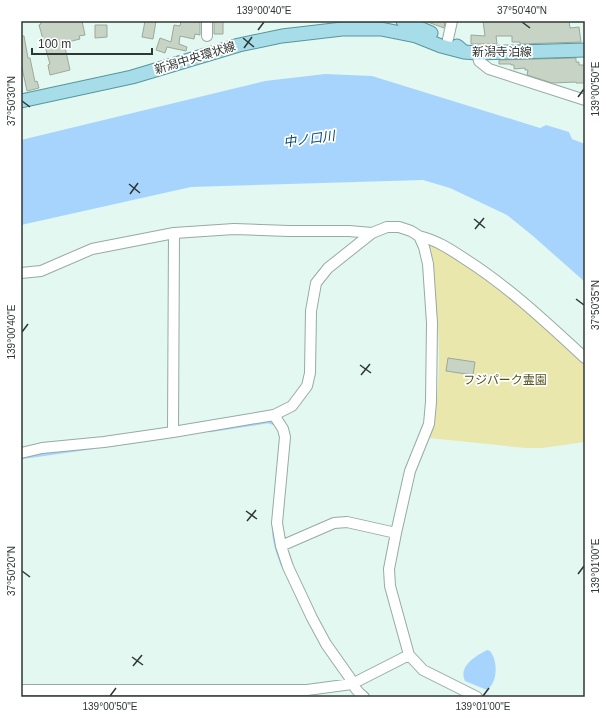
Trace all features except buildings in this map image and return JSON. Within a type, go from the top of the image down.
[{"type":"main road","name":"新潟寺泊線","points":[[403,21],[448,40],[470,52],[585,50]]},
{"type":"main road","name":"新潟中央環状線","points":[[21,101],[132,77],[239,45],[282,36],[342,29],[381,29],[416,36],[441,46],[470,52]]},
{"type":"street","points":[[206,36],[207,21]]},
{"type":"street","points":[[448,40],[452,21]]},
{"type":"street","points":[[470,52],[489,70],[585,100]]},
{"type":"street","points":[[21,453],[42,448],[104,442],[274,415],[292,406],[307,386],[310,374],[311,311],[316,283],[328,268],[372,234],[388,227],[399,226],[445,246],[484,271],[522,301],[585,358]]},
{"type":"street","points":[[21,273],[41,271],[92,250],[174,233],[234,228],[288,231],[349,231],[372,234]]},
{"type":"street","points":[[173,432],[174,233]]},
{"type":"street","points":[[419,236],[424,247],[428,264],[433,352],[431,402],[429,424],[410,471],[396,532],[389,569],[390,586],[409,655],[423,670],[477,697]]},
{"type":"street","points":[[274,415],[286,437],[277,523],[280,546],[288,567],[326,644],[350,678],[358,693],[364,697]]},
{"type":"street","points":[[280,546],[334,523],[346,522],[396,532]]},
{"type":"street","points":[[21,690],[307,690],[352,684],[409,655]]},
{"type":"green space","name":"フジパーク霊園","points":[[427,242],[447,251],[515,300],[585,366],[585,442],[542,448],[526,448],[429,438],[437,399],[439,340],[436,301]]},
{"type":"water","name":"中ノ口川","points":[[325,74],[372,76],[540,128],[546,125],[569,132],[572,139],[585,144],[585,282],[507,215],[450,188],[423,180],[191,187],[21,225],[21,140],[265,81]]},
{"type":"water","points":[[487,650],[493,655],[496,671],[493,682],[487,690],[465,681],[463,676],[469,662]]},
{"type":"waterway","points":[[210,431],[268,422],[275,424]]},
{"type":"waterway","points":[[21,458],[92,448]]},
{"type":"waterway","points":[[273,526],[277,551],[282,565]]}]
